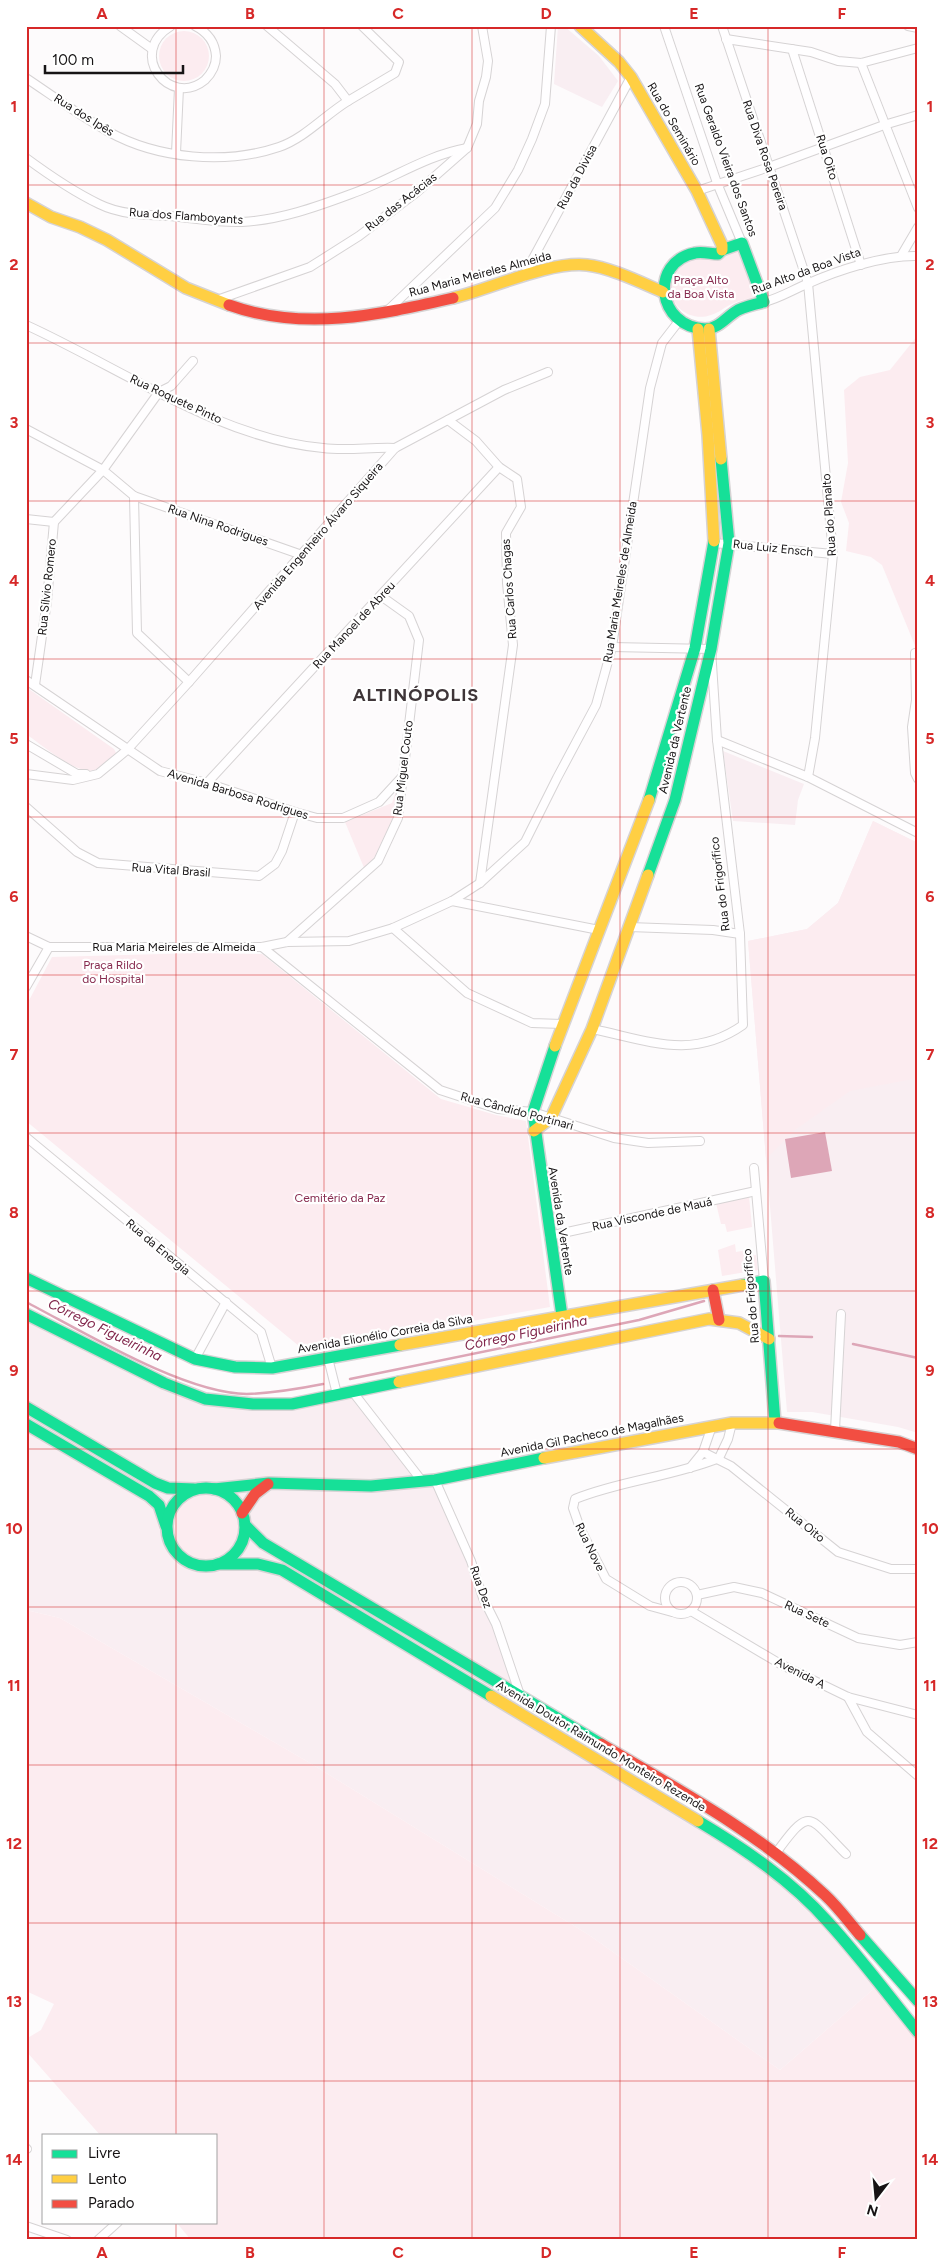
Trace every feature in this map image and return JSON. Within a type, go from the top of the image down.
[{"type":"street","points":[[120,26],[152,49]]},
{"type":"street","points":[[171,26],[162,32],[152,49],[152,60],[157,74],[169,84],[179,88],[199,84],[213,69],[216,58],[215,48],[202,28]]},
{"type":"street","points":[[267,26],[334,84],[348,101],[395,73],[399,62],[362,26]]},
{"type":"street","name":"Rua das Acácias","points":[[217,300],[310,267],[359,236],[410,198],[467,148],[477,124],[479,101],[486,77],[488,61],[482,26]]},
{"type":"street","points":[[386,313],[495,208],[518,170],[545,104],[551,26]]},
{"type":"street","name":"Rua do Seminário","points":[[580,26],[619,62],[631,76],[697,191],[722,245],[722,250]]},
{"type":"street","name":"Rua Geraldo Vieira dos Santos","points":[[664,26],[718,183],[764,302]]},
{"type":"street","name":"Rua Diva Rosa Pereira","points":[[722,26],[808,283]]},
{"type":"street","points":[[908,26],[918,28]]},
{"type":"street","points":[[726,39],[792,49],[838,61],[861,63],[918,48]]},
{"type":"street","name":"Rua Oito","points":[[792,49],[861,265]]},
{"type":"street","points":[[861,63],[918,208]]},
{"type":"street","name":"Rua da Divisa","points":[[523,277],[631,76]]},
{"type":"street","name":"Rua dos Ipês","points":[[26,78],[110,133],[153,149],[204,156],[242,156],[280,146],[306,132],[327,114],[348,101]]},
{"type":"street","points":[[176,153],[179,88]]},
{"type":"street","points":[[697,191],[769,168],[884,125],[918,115]]},
{"type":"street","name":"Rua dos Flamboyants","points":[[26,158],[47,174],[99,204],[114,209],[135,214],[240,222],[271,219],[302,212],[354,194],[413,164],[451,151],[467,148]]},
{"type":"street","name":"Rua Maria Meireles Almeida","points":[[26,203],[51,217],[80,227],[107,240],[186,288],[232,306],[292,320],[348,318],[386,313],[456,297],[554,268],[587,265],[633,279],[663,292]]},
{"type":"street","points":[[901,256],[918,227]]},
{"type":"street","points":[[704,329],[679,321],[665,303],[663,292],[664,279],[670,267],[680,258],[692,252],[705,251],[718,254],[722,250],[742,243]]},
{"type":"street","name":"Rua Alto da Boa Vista","points":[[704,329],[727,320],[744,307],[778,298],[808,283],[861,265],[901,256],[918,256]]},
{"type":"street","name":"Rua do Planalto","points":[[808,283],[833,554],[815,738],[808,777]]},
{"type":"street","name":"Rua Maria Meireles de Almeida","points":[[26,936],[49,947],[262,947],[288,942],[349,941],[393,928],[452,901],[480,883],[525,842],[596,705],[612,647],[650,388],[662,342],[679,321]]},
{"type":"street","name":"Rua Roquete Pinto","points":[[26,325],[210,417],[270,438],[323,448],[395,448]]},
{"type":"street","name":"Avenida da Vertente","points":[[562,1316],[549,1236],[533,1112],[562,1024],[645,814],[695,648],[714,543],[704,329]]},
{"type":"street","name":"Avenida da Vertente","points":[[551,1118],[592,1029],[675,800],[711,648],[729,543],[704,329]]},
{"type":"street","name":"Rua Sílvio Romero","points":[[35,685],[47,601],[54,522],[103,470],[160,392],[172,386],[192,361]]},
{"type":"street","name":"Avenida Engenheiro Álvaro Siqueira","points":[[98,774],[127,750],[190,682],[395,448],[504,390],[548,372]]},
{"type":"street","name":"Rua Carlos Chagas","points":[[448,420],[476,441],[499,467],[517,480],[521,507],[506,533],[507,583],[513,644],[480,883]]},
{"type":"street","points":[[26,429],[103,470],[134,496],[137,633],[190,682]]},
{"type":"street","name":"Rua Manoel de Abreu","points":[[208,783],[499,467]]},
{"type":"street","name":"Rua Nina Rodrigues","points":[[134,496],[302,555]]},
{"type":"street","points":[[26,519],[54,522]]},
{"type":"street","name":"Rua Luiz Ensch","points":[[714,543],[833,554]]},
{"type":"street","name":"Rua Miguel Couto","points":[[288,942],[378,861],[398,818],[419,640],[409,616],[381,596]]},
{"type":"street","points":[[612,647],[711,648]]},
{"type":"street","name":"Rua do Frigorífico","points":[[592,1029],[678,1047],[706,1044],[731,1034],[743,1025],[740,934],[717,740],[711,648]]},
{"type":"street","points":[[915,653],[916,700],[912,727],[915,773],[918,779]]},
{"type":"street","name":"Avenida Barbosa Rodrigues","points":[[26,680],[160,771],[208,783],[317,818],[343,818],[379,802],[402,777]]},
{"type":"street","points":[[717,740],[808,777],[918,833]]},
{"type":"street","points":[[26,744],[77,774],[98,774]]},
{"type":"street","points":[[26,774],[73,780],[98,774]]},
{"type":"street","name":"Rua Vital Brasil","points":[[26,807],[77,852],[98,862],[259,876],[275,864],[282,850],[295,812]]},
{"type":"street","points":[[452,901],[599,930]]},
{"type":"street","points":[[629,927],[713,930],[740,934]]},
{"type":"street","points":[[393,928],[467,993],[532,1023],[562,1024]]},
{"type":"street","points":[[26,987],[49,947]]},
{"type":"street","name":"Rua Cândido Portinari","points":[[262,947],[440,1090],[498,1108],[533,1112],[614,1138],[648,1143],[700,1141]]},
{"type":"street","points":[[534,1130],[551,1118]]},
{"type":"street","name":"Rua da Energia","points":[[26,1137],[261,1332],[272,1368]]},
{"type":"street","name":"Rua do Frigorífico","points":[[754,1168],[775,1422]]},
{"type":"street","name":"Rua Visconde de Mauá","points":[[549,1236],[756,1191]]},
{"type":"street","name":"Avenida Elionélio Correia da Silva","points":[[26,1278],[195,1359],[235,1367],[272,1368],[764,1281]]},
{"type":"street","points":[[713,1290],[719,1320]]},
{"type":"street","points":[[195,1359],[226,1302]]},
{"type":"street","points":[[26,1314],[164,1383],[205,1399],[253,1404],[292,1404],[709,1319],[739,1323],[769,1338]]},
{"type":"street","points":[[835,1430],[841,1314]]},
{"type":"street","points":[[328,1358],[338,1394]]},
{"type":"street","points":[[352,1391],[422,1481]]},
{"type":"street","points":[[26,1407],[155,1482],[181,1490],[214,1489],[226,1494],[236,1502],[242,1513],[244,1525],[242,1542],[236,1551],[218,1564]]},
{"type":"street","name":"Avenida Gil Pacheco de Magalhães","points":[[214,1489],[269,1484],[371,1486],[435,1480],[633,1440],[732,1423],[775,1422],[835,1430],[899,1442],[918,1449]]},
{"type":"street","points":[[719,1458],[732,1423]]},
{"type":"street","name":"Avenida Doutor Raimundo Monteiro Rezende","points":[[26,1424],[150,1496],[159,1505],[165,1517],[172,1548],[187,1561],[205,1566],[250,1562],[267,1564],[282,1570],[739,1846],[790,1885],[828,1921],[918,2032]]},
{"type":"street","points":[[689,1470],[703,1452],[712,1426]]},
{"type":"street","name":"Rua Oito","points":[[703,1452],[719,1458],[838,1552],[892,1569],[918,1569]]},
{"type":"street","name":"Rua Nove","points":[[672,1612],[650,1606],[606,1579],[573,1508],[575,1499],[606,1486],[689,1470],[719,1458]]},
{"type":"street","name":"Rua Dez","points":[[435,1480],[471,1561],[482,1598],[496,1624],[520,1695]]},
{"type":"street","points":[[242,1513],[255,1494],[269,1484]]},
{"type":"street","points":[[168,1536],[166,1524],[174,1504],[186,1494],[201,1489]]},
{"type":"street","name":"Avenida Doutor Raimundo Monteiro Rezende","points":[[244,1525],[263,1543],[720,1815],[776,1853],[826,1896],[918,2001]]},
{"type":"street","points":[[682,1582],[687,1583],[695,1590],[697,1595],[696,1604],[691,1611],[682,1614],[672,1612],[664,1599],[667,1588],[682,1582]]},
{"type":"street","name":"Rua Sete","points":[[697,1595],[734,1587],[762,1593],[858,1638],[900,1645],[918,1642]]},
{"type":"street","name":"Avenida A","points":[[691,1611],[782,1665],[848,1697],[918,1715]]},
{"type":"street","points":[[848,1697],[867,1732],[918,1776]]},
{"type":"street","points":[[776,1853],[796,1825],[803,1820],[812,1821],[846,1854]]},
{"type":"street","points":[[98,2240],[116,2224]]},
{"type":"street","points":[[26,2226],[67,2240]]},
{"type":"shaded area","points":[[558,26],[564,26],[599,56],[618,81],[602,107],[554,84]]},
{"type":"shaded area","points":[[723,751],[804,784],[798,800],[795,825],[733,821]]},
{"type":"shaded area","points":[[873,821],[918,843],[918,1433],[898,1427],[812,1412],[787,1412],[748,941],[807,929],[838,903]]},
{"type":"shaded area","points":[[825,1132],[832,1171],[791,1178],[785,1139]]},
{"type":"shaded area","points":[[26,1315],[164,1384],[253,1404],[352,1391],[422,1481],[435,1481],[520,1695],[527,1723],[713,1835],[775,1880],[818,1921],[877,1986],[780,2070],[589,1935],[310,1763],[60,1618],[26,1610]]},
{"type":"green space","points":[[179,31],[189,31],[202,38],[209,51],[209,61],[202,74],[189,81],[179,81],[170,77],[163,70],[159,61],[159,51],[163,42],[170,35]]},
{"type":"green space","name":"Praça Alto da Boa Vista","points":[[739,250],[758,296],[729,305],[714,314],[704,317],[690,315],[678,307],[671,295],[670,284],[672,276],[681,263],[697,257],[718,259]]},
{"type":"green space","points":[[918,335],[918,653],[882,565],[871,557],[846,551],[849,523],[841,502],[848,463],[844,390],[860,377],[890,370]]},
{"type":"green space","points":[[26,687],[114,749],[116,753],[101,767],[87,771],[69,764],[26,734]]},
{"type":"green space","points":[[396,791],[396,811],[389,833],[365,870],[345,822],[392,803]]},
{"type":"green space","points":[[873,821],[918,843],[918,1078],[850,1091],[795,1130],[766,1159],[748,941],[807,929],[838,903]]},
{"type":"green space","name":"Cemitério da Paz","points":[[198,953],[262,954],[441,1099],[496,1115],[526,1121],[550,1307],[305,1351],[26,1121],[26,1006],[52,957]]},
{"type":"green space","points":[[749,1196],[752,1227],[727,1232],[725,1224],[721,1224],[716,1203]]},
{"type":"green space","points":[[735,1244],[736,1252],[747,1250],[748,1256],[756,1255],[758,1270],[722,1276],[718,1250]]},
{"type":"green space","points":[[206,1493],[219,1496],[230,1503],[237,1514],[240,1527],[237,1540],[230,1551],[219,1558],[206,1561],[193,1558],[182,1551],[175,1540],[172,1527],[175,1514],[182,1503],[193,1496]]},
{"type":"green space","points":[[26,1610],[60,1618],[310,1763],[589,1935],[780,2070],[877,1986],[918,2038],[918,2240],[191,2240],[178,2224],[218,2224],[218,2134],[99,2134],[26,2051],[26,2039],[41,2030],[54,2004],[26,1991]]},
{"type":"waterway","name":"Córrego Figueirinha","points":[[350,1379],[639,1320],[704,1301]]},
{"type":"waterway","name":"Córrego Figueirinha","points":[[26,1302],[134,1359],[194,1384],[222,1391],[247,1394],[323,1384]]},
{"type":"waterway","name":"Córrego Figueirinha","points":[[779,1336],[812,1337]]},
{"type":"waterway","name":"Córrego Figueirinha","points":[[853,1344],[918,1358]]},
{"type":"traffic: fast","points":[[742,243],[764,302],[738,310],[719,325],[705,329],[689,326],[677,318],[669,306],[665,294],[665,280],[670,268],[680,259],[695,253],[718,254],[722,250],[742,243]]},
{"type":"traffic: fast","points":[[648,875],[675,800],[711,649],[729,543],[721,459]]},
{"type":"traffic: fast","points":[[649,800],[695,648],[714,541]]},
{"type":"traffic: fast","points":[[555,1046],[533,1112],[562,1316]]},
{"type":"traffic: fast","points":[[26,1278],[195,1359],[235,1367],[272,1368],[400,1345]]},
{"type":"traffic: fast","points":[[743,1285],[764,1281],[775,1422]]},
{"type":"traffic: fast","points":[[26,1314],[164,1383],[205,1399],[253,1404],[292,1404],[399,1382]]},
{"type":"traffic: fast","points":[[26,1407],[155,1483],[168,1488],[194,1489]]},
{"type":"traffic: fast","points":[[26,1424],[149,1496],[159,1505],[166,1526]]},
{"type":"traffic: fast","points":[[214,1489],[269,1483],[371,1486],[435,1480],[544,1458]]},
{"type":"traffic: fast","points":[[206,1488],[221,1491],[233,1500],[242,1512],[245,1527],[242,1542],[233,1554],[221,1563],[206,1566],[191,1563],[179,1554],[170,1542],[167,1527],[170,1512],[179,1500],[191,1491],[206,1488]]},
{"type":"traffic: fast","points":[[245,1525],[263,1543],[601,1744]]},
{"type":"traffic: fast","points":[[218,1564],[258,1564],[282,1570],[491,1696]]},
{"type":"traffic: fast","points":[[698,1821],[767,1867],[814,1907],[851,1949],[918,2032]]},
{"type":"traffic: fast","points":[[860,1935],[918,2001]]},
{"type":"traffic: slow","points":[[580,26],[619,62],[631,77],[697,191],[722,245],[722,250]]},
{"type":"traffic: slow","points":[[26,203],[51,217],[80,227],[107,240],[186,288],[229,305]]},
{"type":"traffic: slow","points":[[453,298],[537,271],[572,265],[596,266],[663,292]]},
{"type":"traffic: slow","points":[[698,329],[708,435],[714,541]]},
{"type":"traffic: slow","points":[[709,329],[721,459]]},
{"type":"traffic: slow","points":[[555,1046],[649,800]]},
{"type":"traffic: slow","points":[[534,1131],[551,1118],[592,1029],[648,875]]},
{"type":"traffic: slow","points":[[400,1345],[743,1285]]},
{"type":"traffic: slow","points":[[399,1382],[709,1319],[739,1323],[769,1339]]},
{"type":"traffic: slow","points":[[544,1458],[732,1423],[779,1423]]},
{"type":"traffic: slow","points":[[491,1696],[698,1821]]},
{"type":"traffic: jam","points":[[229,305],[285,318],[313,319],[369,315],[453,298]]},
{"type":"traffic: jam","points":[[713,1290],[719,1320]]},
{"type":"traffic: jam","points":[[779,1423],[899,1442],[918,1449]]},
{"type":"traffic: jam","points":[[242,1513],[255,1494],[268,1484]]},
{"type":"traffic: jam","points":[[601,1744],[746,1832],[800,1873],[825,1895],[860,1935]]},
{"type":"district","name":"ALTINÓPOLIS","points":[[416,695]]},
{"type":"park label","name":"Praça Rildo do Hospital","points":[[113,972]]}]
